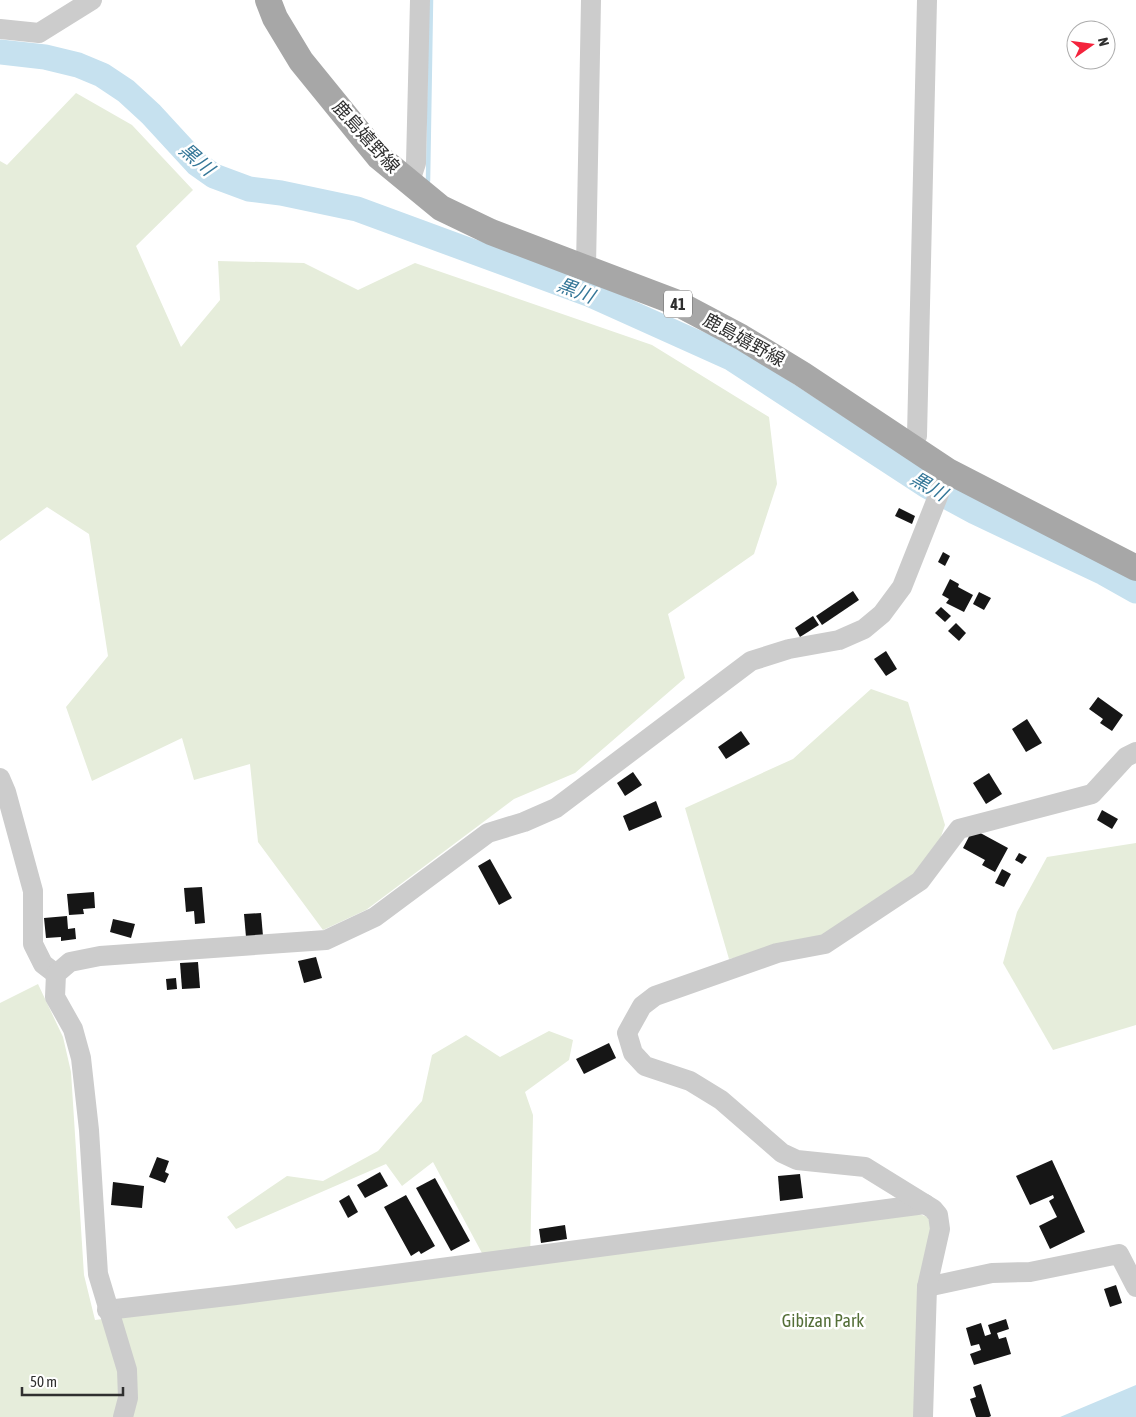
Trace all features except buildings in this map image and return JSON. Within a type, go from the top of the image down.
[{"type":"main road","name":"鹿島嬉野線","points":[[268,0],[275,18],[301,61],[379,157],[409,184],[441,208],[491,232],[675,302],[741,337],[802,374],[911,445],[948,472],[1136,568]]},
{"type":"street","points":[[0,29],[39,33],[92,0]]},
{"type":"street","points":[[409,184],[416,163],[420,0]]},
{"type":"street","points":[[586,267],[591,0]]},
{"type":"street","points":[[911,445],[917,436],[927,0]]},
{"type":"street","points":[[123,1417],[128,1398],[127,1370],[107,1310],[98,1274],[89,1130],[81,1058],[73,1029],[55,997],[56,974],[70,962],[100,956],[326,940],[375,917],[488,832],[524,822],[556,808],[751,661],[789,649],[839,640],[864,629],[882,614],[902,587],[948,472]]},
{"type":"street","points":[[923,1417],[927,1287],[940,1229],[938,1214],[865,1167],[798,1160],[782,1153],[721,1100],[690,1080],[645,1066],[633,1053],[627,1033],[642,1006],[655,996],[777,953],[826,944],[920,881],[960,829],[1092,794],[1126,757],[1136,752]]},
{"type":"street","points":[[0,778],[6,792],[33,891],[33,944],[43,964],[56,974]]},
{"type":"street","points":[[107,1310],[245,1294],[925,1204]]},
{"type":"street","points":[[927,1287],[992,1273],[1030,1272],[1119,1254],[1136,1287]]},
{"type":"green space","points":[[76,93],[132,125],[193,190],[136,246],[181,347],[220,300],[218,261],[304,263],[358,290],[415,263],[652,345],[769,417],[777,484],[754,554],[668,614],[685,678],[575,773],[514,799],[366,910],[323,930],[258,842],[250,764],[194,780],[182,738],[92,781],[66,707],[108,656],[89,534],[47,507],[0,541],[0,161],[7,165]]},
{"type":"green space","points":[[871,689],[908,702],[945,825],[937,848],[915,877],[827,937],[729,959],[685,808],[793,759]]},
{"type":"green space","points":[[1136,843],[1136,1025],[1053,1050],[1003,963],[1017,912],[1047,857]]},
{"type":"green space","name":"Gibizan Park","points":[[38,984],[63,1037],[71,1072],[84,1275],[95,1320],[490,1268],[433,1162],[402,1186],[386,1164],[236,1229],[227,1217],[287,1176],[323,1181],[378,1151],[422,1101],[432,1055],[466,1035],[500,1057],[549,1031],[573,1040],[569,1060],[525,1092],[533,1115],[530,1263],[913,1212],[928,1217],[932,1231],[916,1417],[0,1417],[0,1003]]},
{"type":"water","points":[[1136,1385],[1136,1417],[1060,1417]]},
{"type":"waterway","points":[[428,181],[431,0]]},
{"type":"waterway","name":"黒川","points":[[0,52],[45,57],[78,65],[102,75],[126,91],[151,114],[197,164],[214,176],[249,189],[281,193],[357,209],[591,295],[731,358],[927,486],[975,512],[1104,573],[1136,591]]}]
